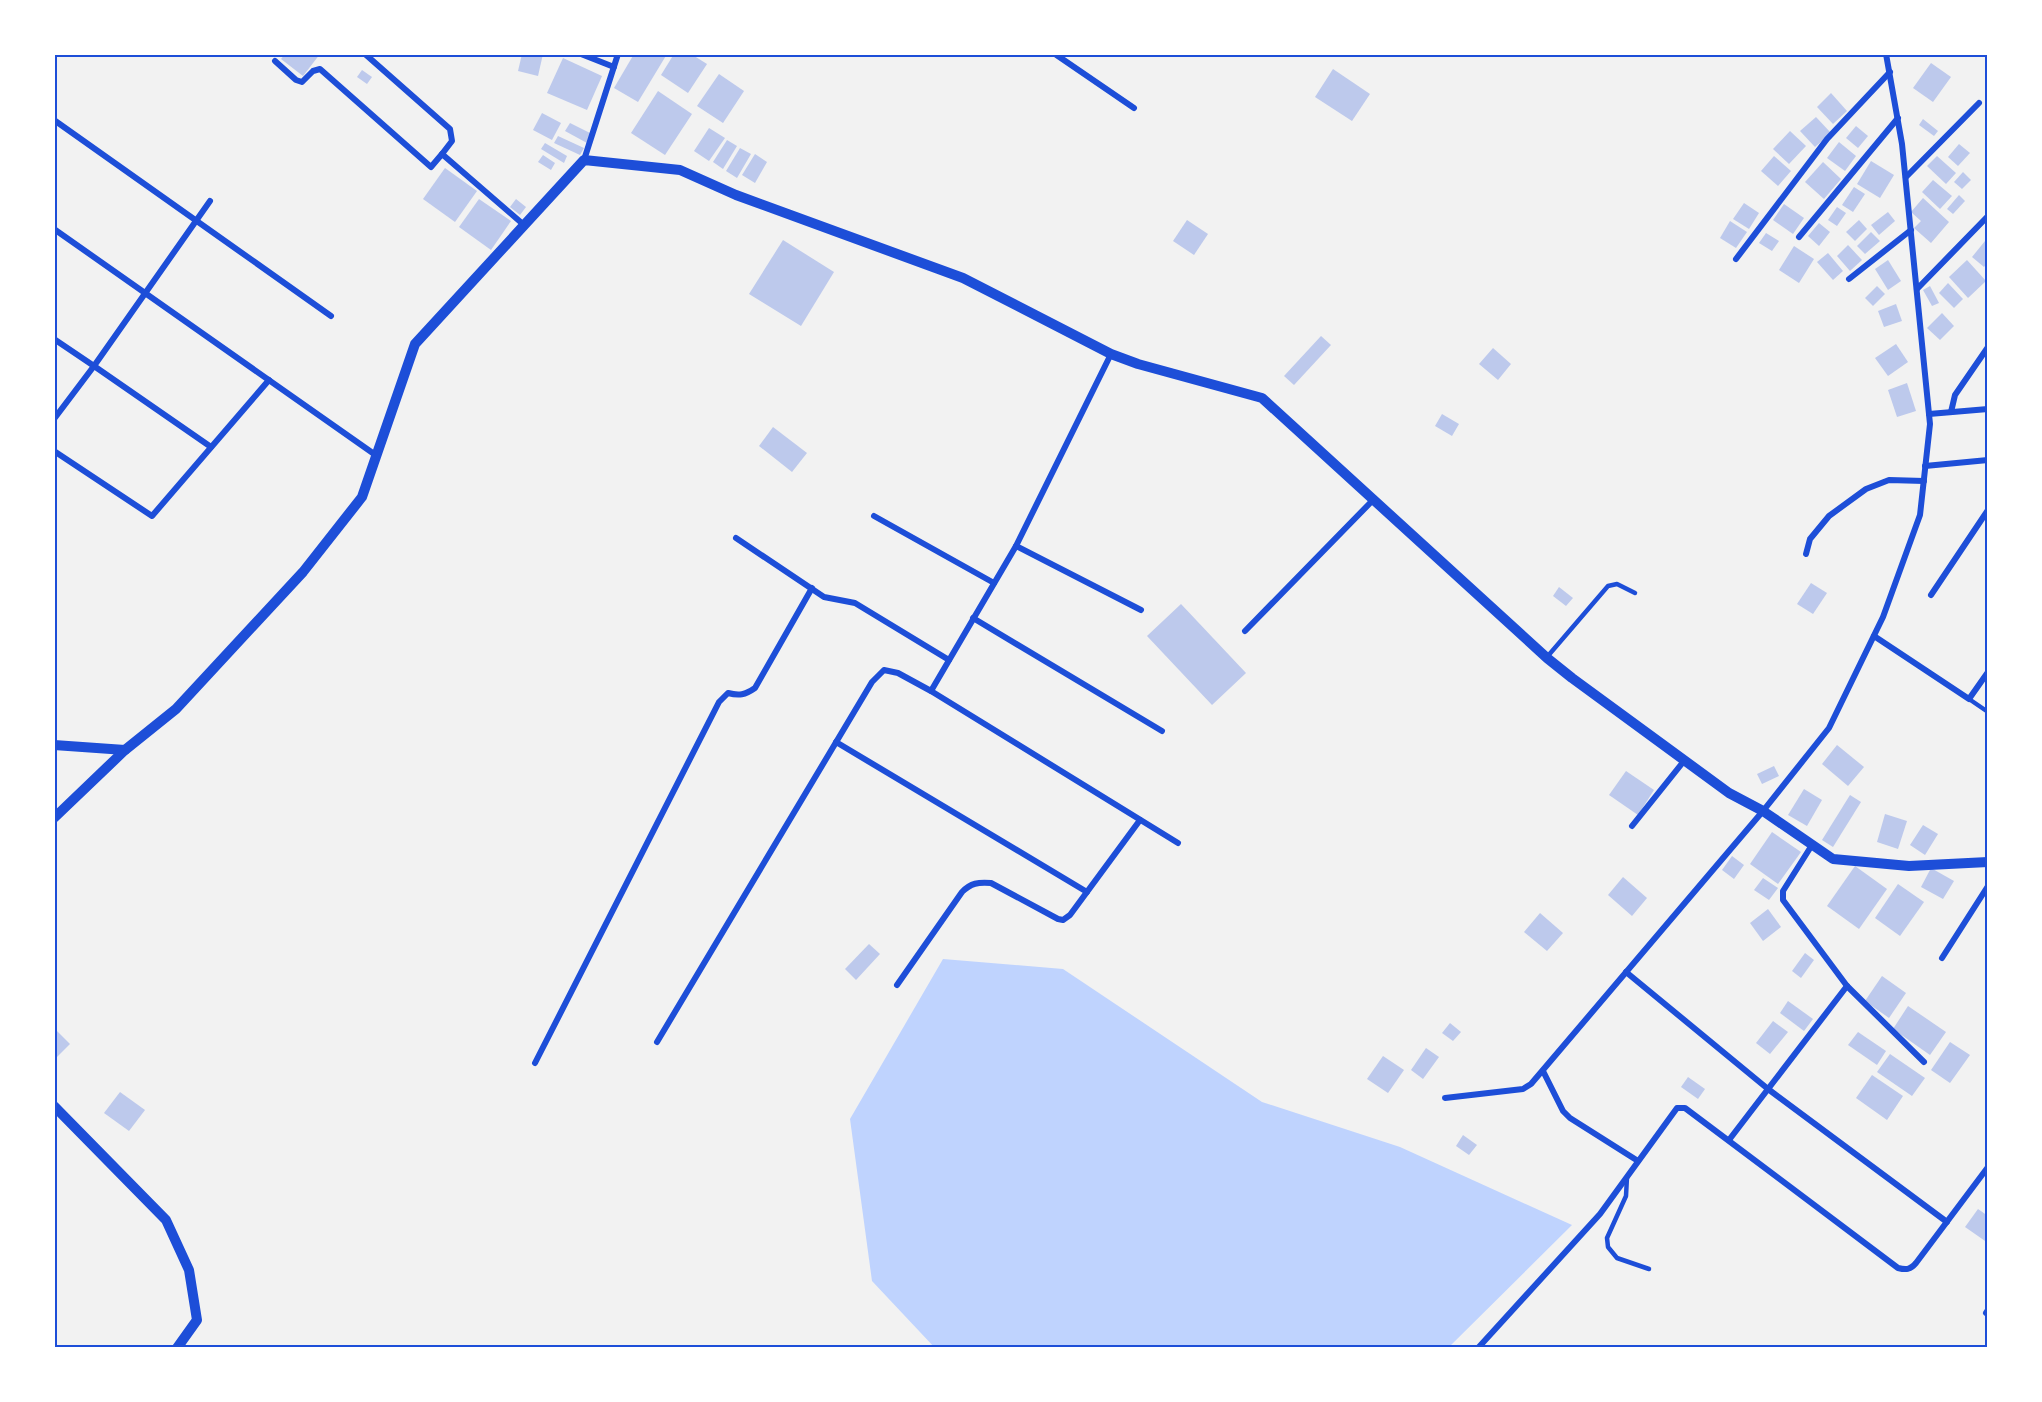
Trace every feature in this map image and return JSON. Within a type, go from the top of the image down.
[{"type":"street","points":[[275,61],[296,80],[302,82],[313,71],[320,69],[431,167],[452,141],[450,129],[365,54]]},
{"type":"street","points":[[582,54],[614,67]]},
{"type":"street","points":[[54,818],[124,750],[176,709],[303,572],[362,497],[415,344],[585,160],[618,54]]},
{"type":"street","points":[[1055,54],[1134,108]]},
{"type":"street","points":[[1445,1098],[1523,1089],[1532,1084],[1829,728],[1883,617],[1920,515],[1930,424],[1906,177],[1886,54]]},
{"type":"street","points":[[1736,259],[1827,139],[1890,72]]},
{"type":"street","points":[[1906,177],[1979,103]]},
{"type":"street","points":[[1799,237],[1898,118]]},
{"type":"street","points":[[54,120],[331,316]]},
{"type":"street","points":[[442,154],[525,226]]},
{"type":"street","points":[[585,160],[680,170],[736,195],[963,278],[1111,354],[1138,364],[1262,398],[1547,658],[1729,794],[1762,811],[1833,859],[1909,866],[1988,862]]},
{"type":"street","points":[[54,419],[210,201]]},
{"type":"street","points":[[1917,289],[1988,216]]},
{"type":"street","points":[[54,228],[377,456]]},
{"type":"street","points":[[1849,279],[1911,230]]},
{"type":"street","points":[[54,339],[211,447]]},
{"type":"street","points":[[1952,412],[1954,395],[1988,347]]},
{"type":"street","points":[[931,690],[1016,546],[1111,354]]},
{"type":"street","points":[[54,451],[152,516],[269,380]]},
{"type":"street","points":[[1929,414],[1988,409]]},
{"type":"street","points":[[1925,466],[1988,460]]},
{"type":"street","points":[[1806,554],[1810,539],[1829,516],[1866,489],[1889,480],[1924,481]]},
{"type":"street","points":[[1245,631],[1374,499]]},
{"type":"street","points":[[1931,595],[1988,510]]},
{"type":"street","points":[[874,516],[994,583]]},
{"type":"street","points":[[736,538],[829,599],[855,603],[949,660]]},
{"type":"street","points":[[1016,546],[1141,610]]},
{"type":"street","points":[[536,1062],[719,702],[728,693],[739,696],[749,693],[754,688],[812,588]]},
{"type":"street","points":[[973,618],[1162,731]]},
{"type":"street","points":[[1874,636],[1970,699],[1988,672]]},
{"type":"street","points":[[657,1042],[872,682],[884,670],[898,673],[931,690],[1178,843]]},
{"type":"street","points":[[836,742],[1087,892]]},
{"type":"street","points":[[54,745],[124,750]]},
{"type":"street","points":[[1632,826],[1684,761]]},
{"type":"street","points":[[897,985],[962,892],[970,885],[979,882],[991,883],[1063,920],[1067,918],[1140,820]]},
{"type":"street","points":[[1812,845],[1782,896],[1791,913],[1847,986],[1924,1062]]},
{"type":"street","points":[[1942,958],[1988,886]]},
{"type":"street","points":[[1626,972],[1768,1089],[1947,1222]]},
{"type":"street","points":[[1730,1140],[1847,986]]},
{"type":"street","points":[[1543,1071],[1563,1111],[1570,1118],[1638,1161]]},
{"type":"street","points":[[54,1106],[166,1220],[189,1270],[197,1320],[177,1348]]},
{"type":"street","points":[[1478,1348],[1600,1214],[1677,1108],[1685,1108],[1730,1140],[1898,1268],[1913,1267],[1988,1167]]},
{"type":"lane","points":[[1547,658],[1608,586],[1617,584],[1635,592]]},
{"type":"lane","points":[[1970,699],[1988,712]]},
{"type":"lane","points":[[1627,1177],[1626,1196],[1607,1239],[1608,1247],[1617,1258],[1648,1269]]},
{"type":"water","points":[[943,959],[1063,969],[1262,1102],[1400,1147],[1572,1225],[1448,1348],[935,1348],[872,1281],[850,1119]]},
{"type":"building","points":[[285,54],[320,54],[303,76],[281,59]]},
{"type":"building","points":[[522,54],[543,54],[538,76],[518,71]]},
{"type":"building","points":[[634,54],[667,54],[638,102],[614,88]]},
{"type":"building","points":[[674,54],[691,54],[707,64],[688,93],[661,75]]},
{"type":"building","points":[[563,58],[602,76],[587,110],[547,93]]},
{"type":"building","points":[[1931,63],[1951,77],[1933,102],[1913,88]]},
{"type":"building","points":[[1333,69],[1370,94],[1352,121],[1315,97]]},
{"type":"building","points":[[362,70],[372,77],[367,84],[357,77]]},
{"type":"building","points":[[719,74],[744,91],[723,123],[697,106]]},
{"type":"building","points":[[658,91],[692,114],[665,155],[631,133]]},
{"type":"building","points":[[1831,93],[1847,111],[1833,124],[1817,107]]},
{"type":"building","points":[[542,113],[561,123],[552,140],[533,130]]},
{"type":"building","points":[[1816,117],[1831,133],[1815,147],[1800,131]]},
{"type":"building","points":[[1923,119],[1938,131],[1934,136],[1919,125]]},
{"type":"building","points":[[570,123],[592,134],[587,143],[565,131]]},
{"type":"building","points":[[1856,126],[1868,136],[1858,148],[1846,138]]},
{"type":"building","points":[[709,128],[725,138],[709,161],[694,151]]},
{"type":"building","points":[[1790,131],[1806,146],[1789,164],[1773,149]]},
{"type":"building","points":[[558,136],[584,148],[580,155],[554,143]]},
{"type":"building","points":[[727,140],[737,146],[723,169],[713,162]]},
{"type":"building","points":[[1839,142],[1856,156],[1845,171],[1827,158]]},
{"type":"building","points":[[545,143],[567,156],[564,163],[541,149]]},
{"type":"building","points":[[1959,144],[1970,153],[1958,166],[1948,157]]},
{"type":"building","points":[[740,148],[751,154],[737,178],[726,171]]},
{"type":"building","points":[[755,154],[767,162],[755,183],[742,175]]},
{"type":"building","points":[[543,155],[555,163],[551,170],[538,162]]},
{"type":"building","points":[[1774,156],[1791,171],[1778,186],[1761,171]]},
{"type":"building","points":[[1937,156],[1956,173],[1946,184],[1927,166]]},
{"type":"building","points":[[1871,161],[1894,175],[1880,198],[1857,184]]},
{"type":"building","points":[[1823,162],[1841,179],[1824,199],[1805,182]]},
{"type":"building","points":[[445,168],[477,191],[455,222],[423,199]]},
{"type":"building","points":[[1963,172],[1971,180],[1962,189],[1954,182]]},
{"type":"building","points":[[1933,180],[1952,196],[1940,209],[1922,192]]},
{"type":"building","points":[[1854,187],[1865,194],[1853,212],[1842,205]]},
{"type":"building","points":[[1959,195],[1965,201],[1953,214],[1947,209]]},
{"type":"building","points":[[1923,198],[1949,222],[1931,243],[1914,228],[1921,221],[1911,212]]},
{"type":"building","points":[[479,199],[511,221],[491,250],[459,227]]},
{"type":"building","points":[[516,199],[526,207],[520,215],[510,207]]},
{"type":"building","points":[[1744,203],[1759,213],[1749,229],[1733,219]]},
{"type":"building","points":[[1784,204],[1804,218],[1793,234],[1773,220]]},
{"type":"building","points":[[1837,207],[1846,213],[1837,226],[1828,220]]},
{"type":"building","points":[[1888,212],[1895,221],[1879,235],[1871,225]]},
{"type":"building","points":[[1187,220],[1208,234],[1194,255],[1173,241]]},
{"type":"building","points":[[1859,220],[1867,229],[1855,241],[1846,232]]},
{"type":"building","points":[[1730,221],[1747,232],[1736,248],[1720,238]]},
{"type":"building","points":[[1819,223],[1830,232],[1819,246],[1808,236]]},
{"type":"building","points":[[1871,232],[1880,241],[1865,254],[1857,246]]},
{"type":"building","points":[[1766,233],[1779,241],[1772,251],[1759,243]]},
{"type":"building","points":[[783,240],[834,272],[801,326],[749,294]]},
{"type":"building","points":[[1985,241],[1988,244],[1988,262],[1984,267],[1972,257]]},
{"type":"building","points":[[1848,245],[1862,260],[1850,271],[1837,256]]},
{"type":"building","points":[[1794,246],[1814,259],[1799,283],[1779,270]]},
{"type":"building","points":[[1828,253],[1843,271],[1833,280],[1817,262]]},
{"type":"building","points":[[1888,260],[1901,281],[1888,290],[1875,269]]},
{"type":"building","points":[[1967,260],[1986,281],[1968,298],[1949,277]]},
{"type":"building","points":[[1948,283],[1963,299],[1954,308],[1939,293]]},
{"type":"building","points":[[1877,286],[1885,294],[1873,306],[1865,298]]},
{"type":"building","points":[[1930,286],[1939,303],[1932,306],[1923,290]]},
{"type":"building","points":[[1896,304],[1902,321],[1884,327],[1878,311]]},
{"type":"building","points":[[1942,313],[1954,326],[1940,340],[1927,328]]},
{"type":"building","points":[[1321,336],[1331,345],[1294,385],[1284,376]]},
{"type":"building","points":[[1896,344],[1908,362],[1888,376],[1875,358]]},
{"type":"building","points":[[1493,348],[1511,364],[1498,380],[1479,364]]},
{"type":"building","points":[[1907,383],[1916,411],[1897,417],[1888,390]]},
{"type":"building","points":[[1442,414],[1459,424],[1452,436],[1435,426]]},
{"type":"building","points":[[773,427],[807,453],[792,472],[759,446]]},
{"type":"building","points":[[1811,583],[1827,593],[1813,614],[1797,604]]},
{"type":"building","points":[[1559,587],[1573,598],[1566,606],[1553,596]]},
{"type":"building","points":[[1181,604],[1246,673],[1212,705],[1147,636]]},
{"type":"building","points":[[1837,745],[1864,767],[1848,786],[1822,764]]},
{"type":"building","points":[[1774,766],[1779,776],[1762,784],[1757,774]]},
{"type":"building","points":[[1626,771],[1654,790],[1638,815],[1609,795]]},
{"type":"building","points":[[1804,789],[1822,800],[1807,826],[1788,815]]},
{"type":"building","points":[[1850,795],[1861,802],[1833,847],[1822,840]]},
{"type":"building","points":[[1885,814],[1907,821],[1898,849],[1877,842]]},
{"type":"building","points":[[1923,825],[1938,834],[1925,855],[1910,845]]},
{"type":"building","points":[[1772,832],[1801,852],[1778,884],[1750,864]]},
{"type":"building","points":[[1732,856],[1744,865],[1734,879],[1722,870]]},
{"type":"building","points":[[1855,866],[1887,889],[1859,929],[1827,906]]},
{"type":"building","points":[[1931,868],[1954,881],[1943,899],[1921,887]]},
{"type":"building","points":[[1623,877],[1647,898],[1632,916],[1608,895]]},
{"type":"building","points":[[1763,878],[1778,888],[1769,900],[1754,890]]},
{"type":"building","points":[[1898,884],[1924,902],[1900,936],[1875,918]]},
{"type":"building","points":[[1768,909],[1781,927],[1763,941],[1750,923]]},
{"type":"building","points":[[1540,913],[1563,933],[1547,951],[1524,932]]},
{"type":"building","points":[[869,944],[880,954],[856,980],[845,969]]},
{"type":"building","points":[[1805,953],[1814,960],[1801,978],[1792,971]]},
{"type":"building","points":[[1882,976],[1906,993],[1889,1018],[1865,1001]]},
{"type":"building","points":[[1788,1001],[1813,1019],[1804,1031],[1780,1013]]},
{"type":"building","points":[[1908,1006],[1946,1032],[1930,1055],[1893,1029]]},
{"type":"building","points":[[1773,1021],[1788,1032],[1770,1054],[1756,1043]]},
{"type":"building","points":[[1450,1023],[1461,1032],[1453,1041],[1442,1033]]},
{"type":"building","points":[[54,1028],[70,1044],[54,1060]]},
{"type":"building","points":[[1858,1032],[1886,1051],[1877,1065],[1848,1045]]},
{"type":"building","points":[[1950,1042],[1970,1055],[1950,1083],[1931,1070]]},
{"type":"building","points":[[1426,1048],[1439,1057],[1423,1079],[1411,1070]]},
{"type":"building","points":[[1890,1054],[1925,1078],[1912,1096],[1877,1072]]},
{"type":"building","points":[[1383,1056],[1404,1070],[1388,1093],[1367,1079]]},
{"type":"building","points":[[1872,1075],[1903,1096],[1887,1120],[1856,1098]]},
{"type":"building","points":[[1688,1077],[1705,1089],[1698,1099],[1681,1087]]},
{"type":"building","points":[[120,1092],[145,1110],[129,1131],[104,1113]]},
{"type":"building","points":[[1463,1135],[1477,1145],[1469,1155],[1456,1146]]},
{"type":"building","points":[[1978,1209],[1988,1216],[1988,1243],[1965,1227]]}]
